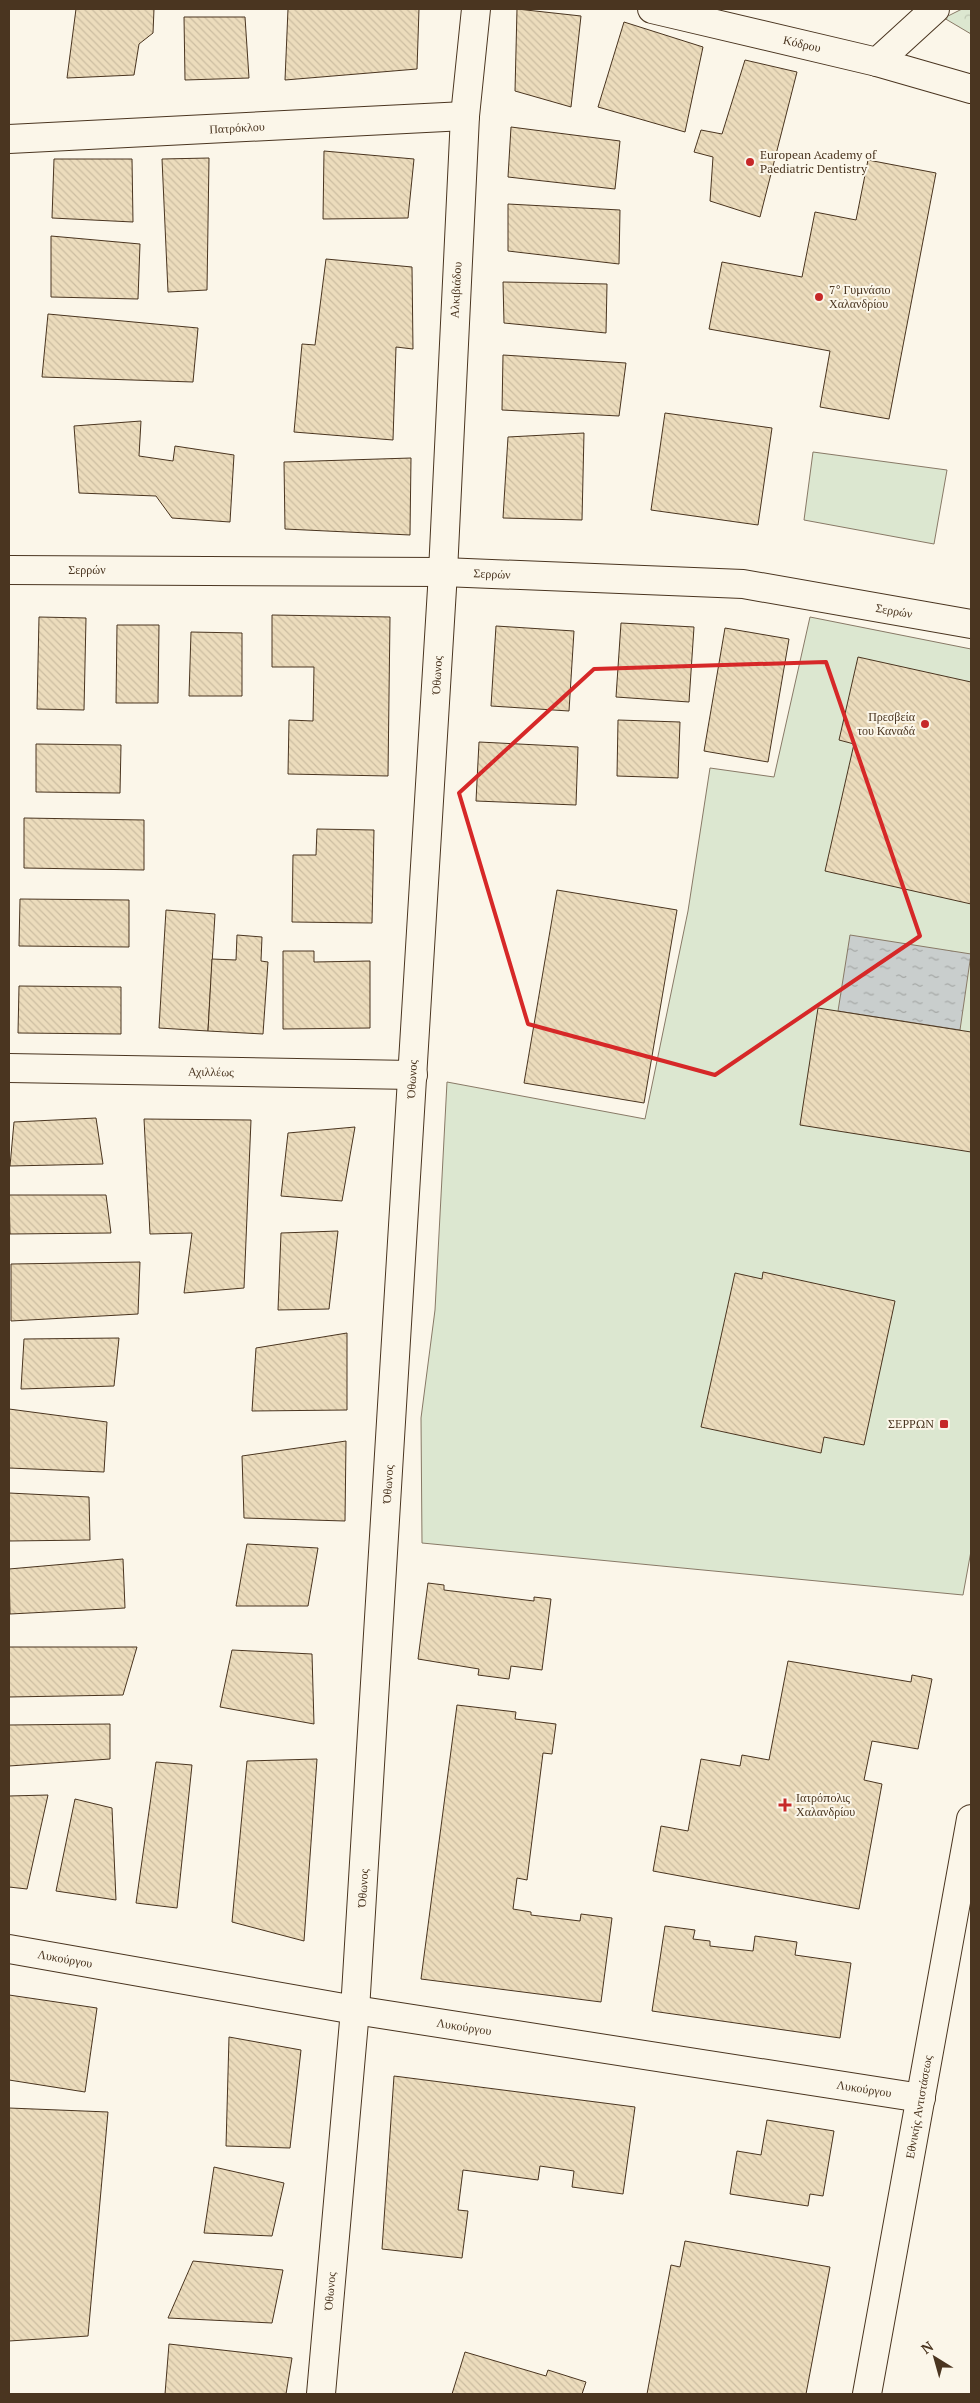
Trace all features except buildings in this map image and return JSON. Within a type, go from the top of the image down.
[{"type":"street","name":"Αλκιβιάδου","points":[[443,572],[465,116],[476,9]]},
{"type":"street","name":"Κόδρου","points":[[652,9],[877,62],[971,90]]},
{"type":"street","points":[[877,62],[935,9]]},
{"type":"street","name":"Πατρόκλου","points":[[9,140],[465,116]]},
{"type":"street","name":"Σερρών","points":[[9,570],[443,572],[743,584],[971,624]]},
{"type":"street","name":"Όθωνος","points":[[321,2394],[355,2010],[443,572]]},
{"type":"street","name":"Αχιλλέως","points":[[9,1068],[413,1075]]},
{"type":"street","name":"Εθνικής Αντιστάσεως","points":[[866,2394],[970,1827]]},
{"type":"street","name":"Λυκούργου","points":[[9,1949],[355,2010],[921,2098]]},
{"type":"highlighted area","points":[[826,662],[920,936],[715,1075],[528,1024],[459,793],[594,669]]},
{"type":"green space","points":[[962,9],[971,9],[971,34],[944,18]]},
{"type":"green space","points":[[813,452],[947,470],[934,544],[804,520]]},
{"type":"green space","points":[[810,617],[971,649],[971,1551],[963,1595],[422,1543],[421,1418],[435,1310],[447,1082],[645,1119],[688,911],[710,768],[774,777]]},
{"type":"water","points":[[850,935],[971,954],[960,1030],[838,1011]]},
{"type":"place","name":"European Academy of Paediatric Dentistry","points":[[750,162]]},
{"type":"place","name":"7° Γυμνάσιο Χαλανδρίου","points":[[819,297]]},
{"type":"place","name":"Πρεσβεία του Καναδά","points":[[925,724]]},
{"type":"place","name":"ΣΕΡΡΩΝ","points":[[944,1424]]},
{"type":"place","name":"Ιατρόπολις Χαλανδρίου","points":[[785,1805]]}]
